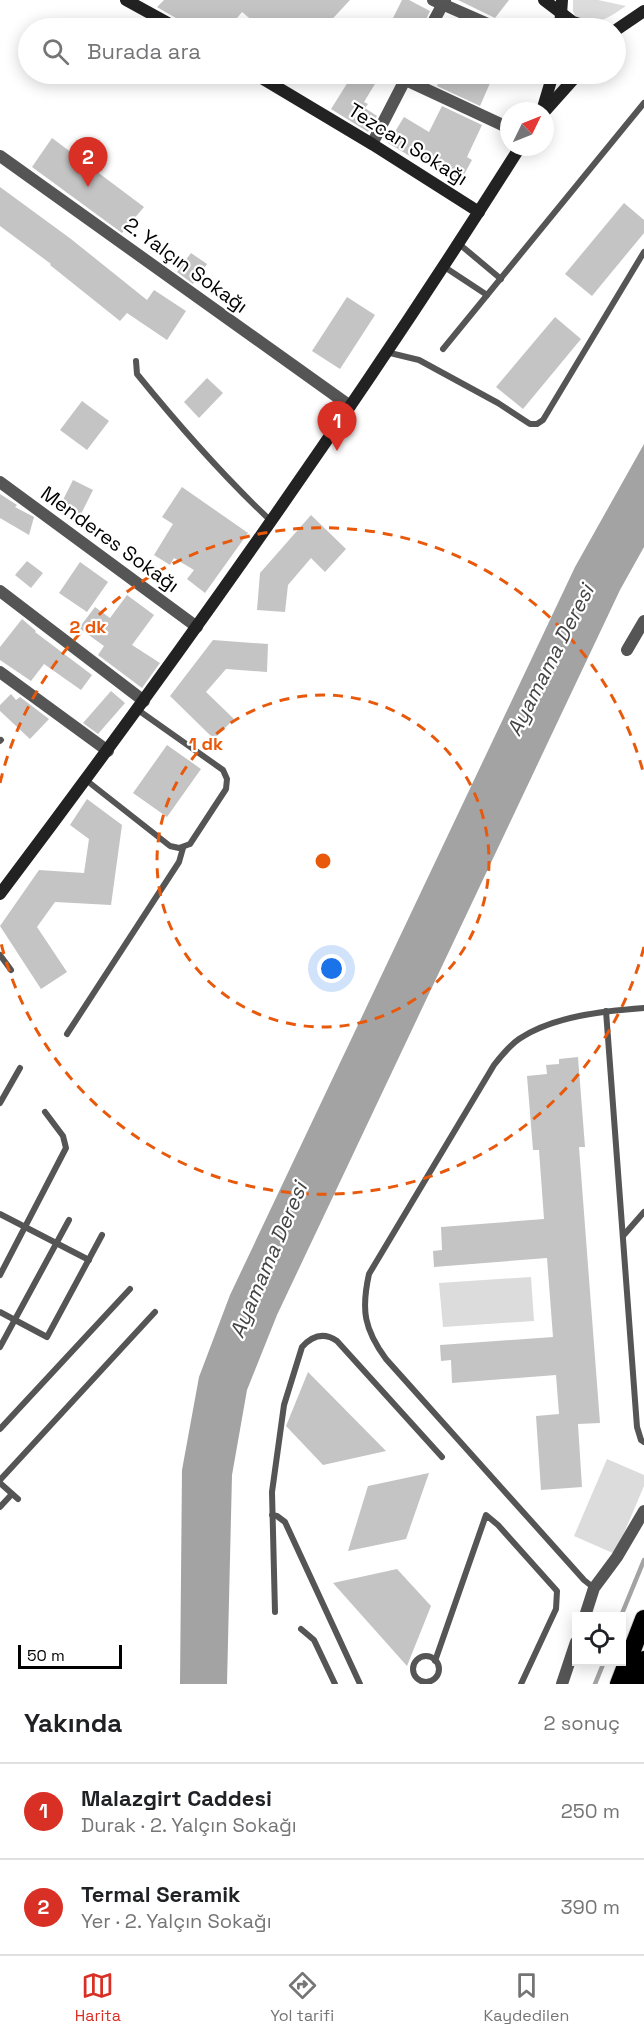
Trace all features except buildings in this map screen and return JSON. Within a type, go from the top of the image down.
[{"type":"highway","points":[[619,1684],[644,1619]]},
{"type":"highway","points":[[635,1684],[644,1660]]},
{"type":"main road","points":[[126,0],[159,18]]},
{"type":"main road","points":[[544,0],[567,18]]},
{"type":"main road","points":[[561,18],[562,0]]},
{"type":"main road","points":[[626,21],[644,11]]},
{"type":"main road","name":"Tezcan Sokağı","points":[[272,84],[479,212]]},
{"type":"main road","points":[[545,102],[550,84]]},
{"type":"main road","points":[[552,102],[569,84]]},
{"type":"main road","points":[[0,894],[108,751],[272,521],[514,156]]},
{"type":"street","points":[[434,18],[440,2],[475,18]]},
{"type":"street","points":[[372,144],[402,84]]},
{"type":"street","points":[[422,84],[500,123]]},
{"type":"street","name":"2. Yalçın Sokağı","points":[[0,156],[350,406]]},
{"type":"street","name":"Menderes Sokağı","points":[[0,482],[197,627]]},
{"type":"street","points":[[0,591],[141,705]]},
{"type":"street","points":[[627,650],[644,621]]},
{"type":"street","points":[[0,672],[108,751]]},
{"type":"street","points":[[587,1612],[594,1588],[617,1557],[644,1511]]},
{"type":"street","points":[[562,1684],[572,1654]]},
{"type":"lane","points":[[443,349],[644,103]]},
{"type":"lane","points":[[458,243],[501,279]]},
{"type":"lane","points":[[386,352],[419,360],[498,403],[530,424],[537,424],[543,420],[644,252]]},
{"type":"lane","points":[[443,266],[487,296]]},
{"type":"lane","points":[[136,361],[137,374],[194,444],[238,490],[272,521]]},
{"type":"lane","points":[[86,780],[170,846],[183,848],[190,844],[226,789],[226,774],[141,705]]},
{"type":"lane","points":[[68,1034],[179,862],[183,848]]},
{"type":"lane","points":[[0,955],[11,970]]},
{"type":"lane","points":[[594,1588],[584,1580],[386,1359],[375,1344],[367,1323],[364,1299],[369,1274],[494,1065],[505,1051],[518,1039],[547,1025],[606,1011],[644,1008]]},
{"type":"lane","points":[[606,1011],[637,1427],[641,1440],[644,1442]]},
{"type":"lane","points":[[0,1103],[20,1068]]},
{"type":"lane","points":[[0,1275],[66,1148],[63,1136],[45,1112]]},
{"type":"lane","points":[[623,1236],[644,1212]]},
{"type":"lane","points":[[0,1214],[89,1260]]},
{"type":"lane","points":[[0,1347],[69,1220]]},
{"type":"lane","points":[[0,1312],[47,1337],[102,1234]]},
{"type":"lane","points":[[0,1429],[130,1289]]},
{"type":"lane","points":[[0,1507],[15,1496],[0,1481],[155,1312]]},
{"type":"lane","points":[[275,1612],[272,1492],[284,1406],[302,1347],[316,1336],[326,1336],[337,1341],[442,1457]]},
{"type":"lane","points":[[272,1515],[285,1522],[360,1684]]},
{"type":"lane","points":[[435,1661],[424,1656],[417,1659],[413,1671],[417,1678],[424,1682],[433,1679],[438,1673],[435,1661],[486,1515],[498,1525],[557,1591],[556,1609],[521,1684]]},
{"type":"lane","points":[[302,1629],[314,1640],[335,1684]]},
{"type":"shaded area","points":[[573,0],[598,0],[626,6],[605,18],[576,18],[573,11]]},
{"type":"shaded area","points":[[531,1277],[534,1321],[443,1327],[439,1283]]},
{"type":"shaded area","points":[[607,1459],[644,1475],[644,1486],[615,1554],[574,1536]]},
{"type":"water","name":"Ayamama Deresi","points":[[644,444],[644,547],[620,590],[277,1315],[247,1390],[232,1475],[227,1684],[180,1684],[182,1470],[199,1377],[230,1295],[575,567]]},
{"type":"waterway","points":[[623,1612],[644,1560]]},
{"type":"waterway","points":[[595,1684],[602,1666]]},
{"type":"place","name":"Termal Seramik","points":[[88,187]]},
{"type":"place","name":"Malazgirt Caddesi","points":[[337,451]]}]
